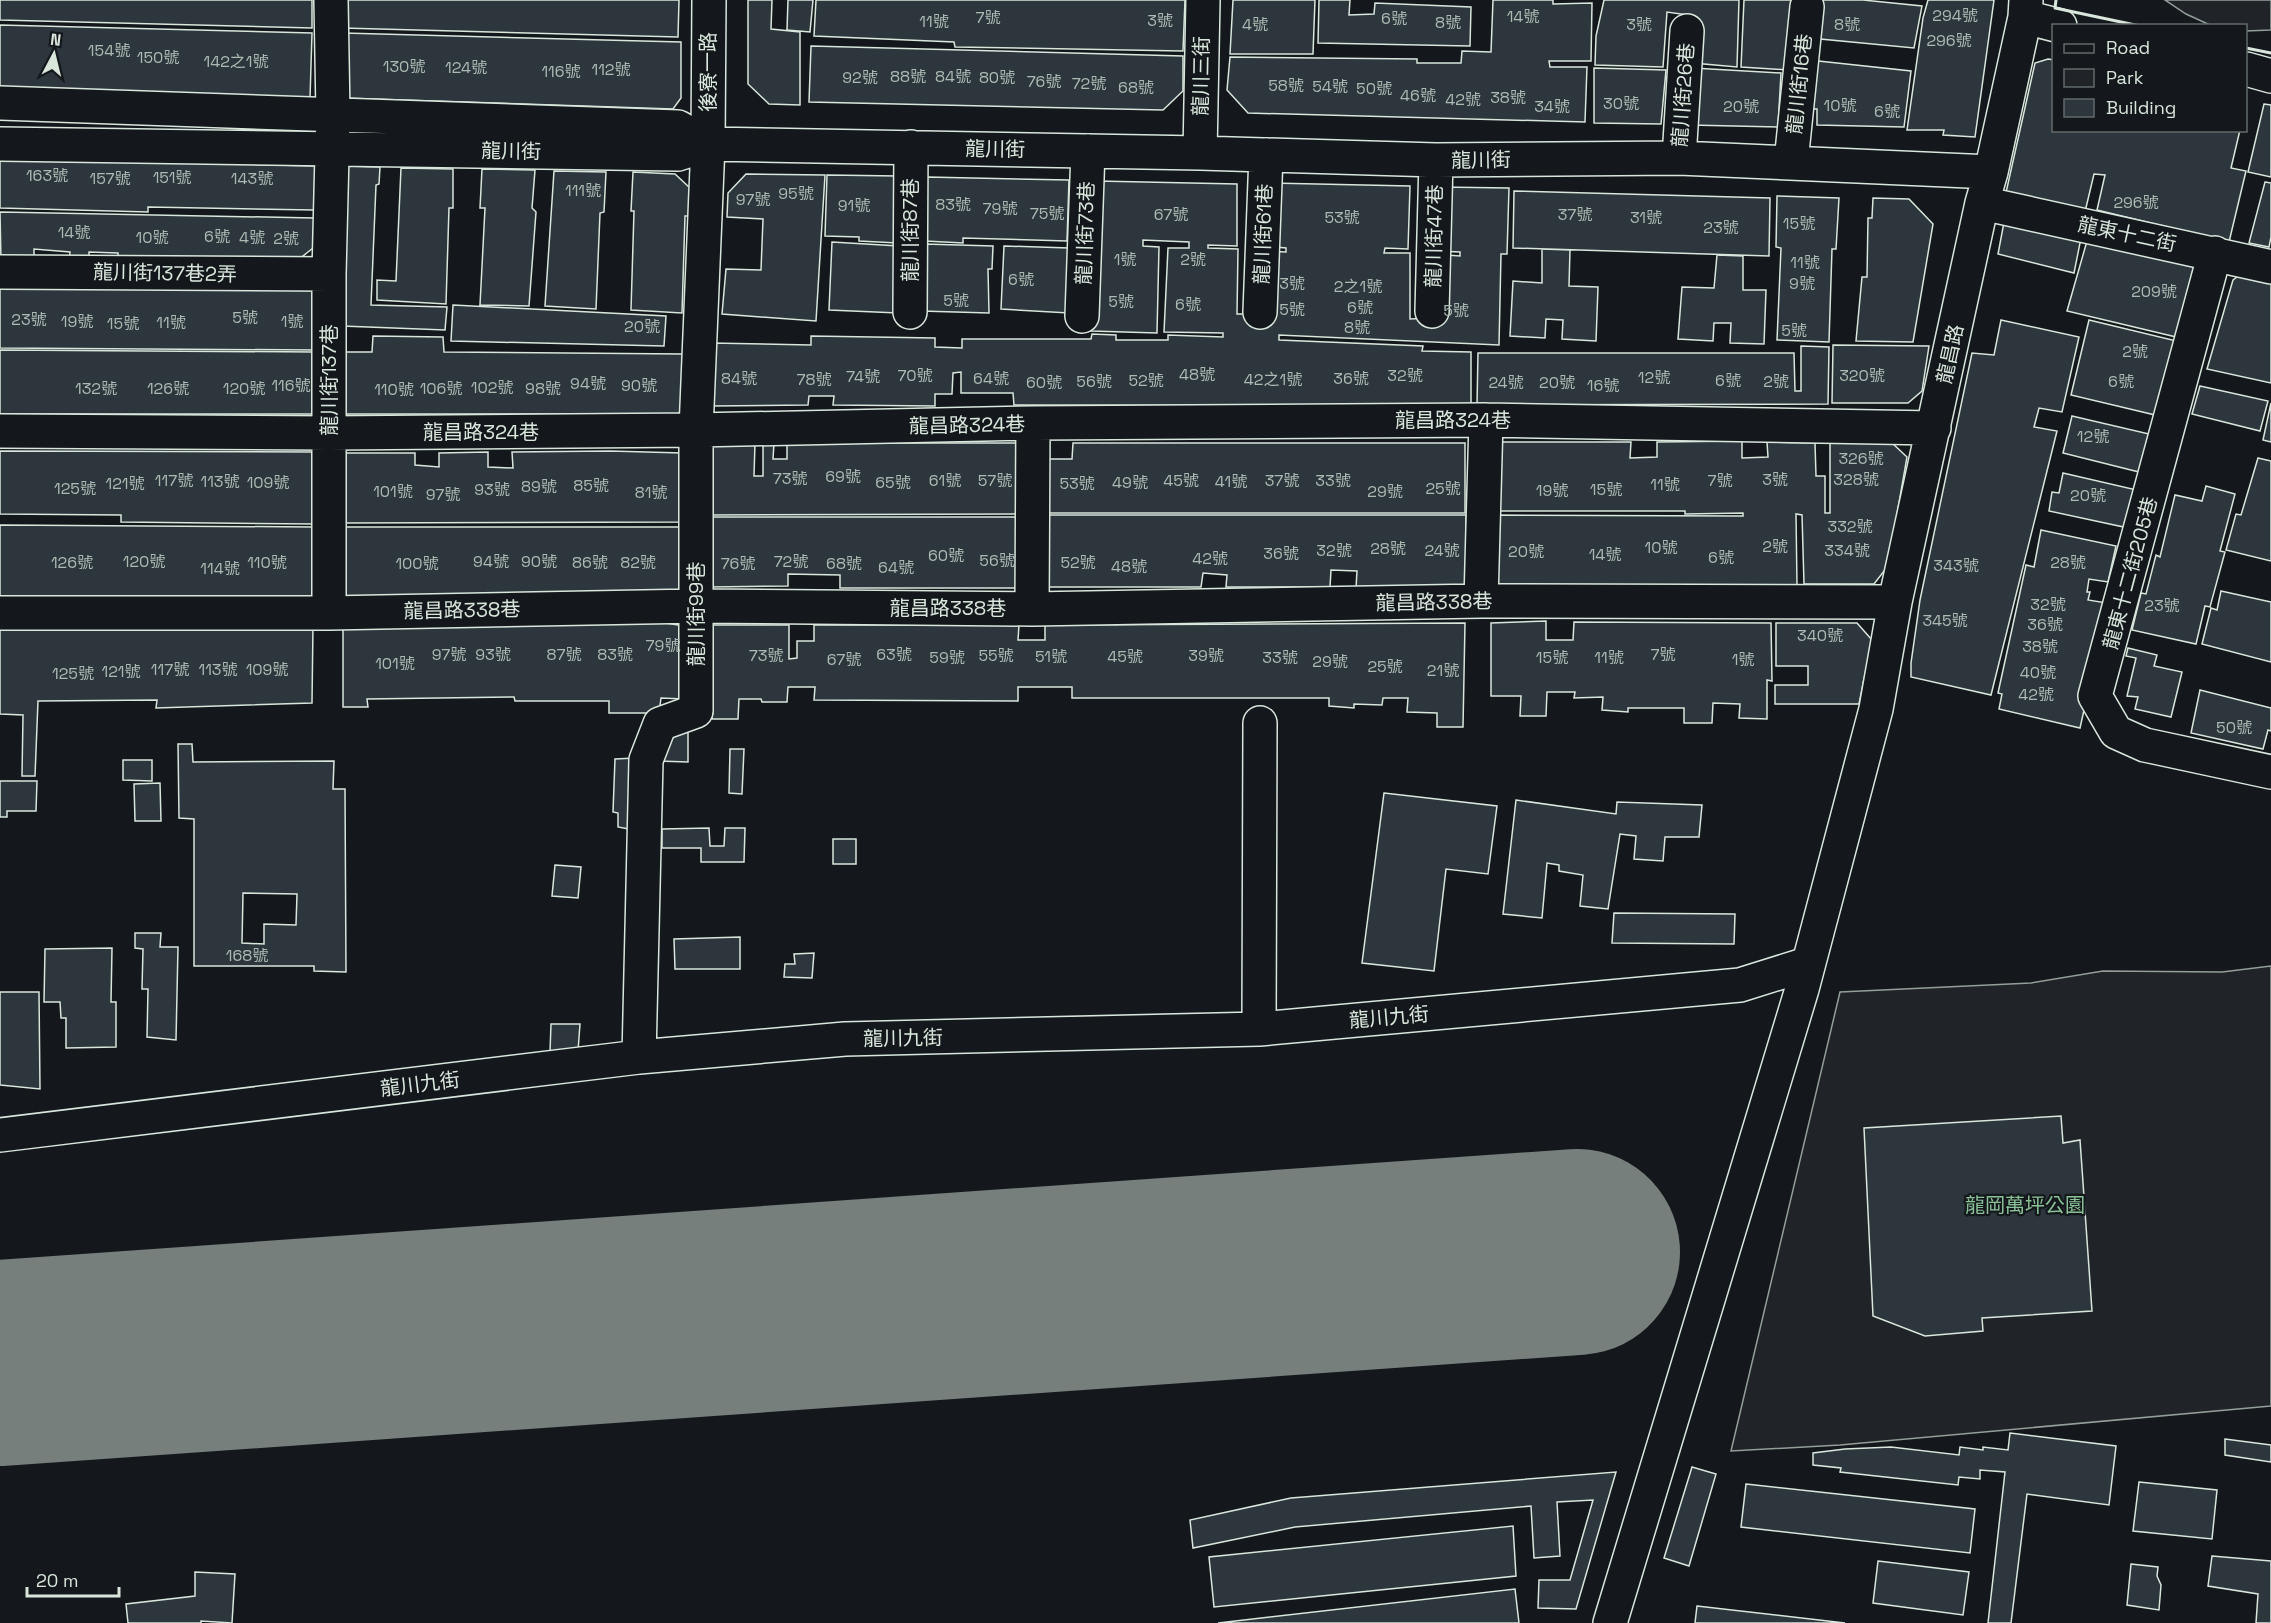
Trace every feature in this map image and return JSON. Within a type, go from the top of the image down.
[{"type":"street","name":"龍川街137巷","points":[[329,613],[329,274],[333,114],[331,0]]},
{"type":"street","name":"後寮一路","points":[[708,144],[709,0]]},
{"type":"street","name":"龍川三街","points":[[1200,153],[1203,0]]},
{"type":"street","name":"龍川街16巷","points":[[1791,162],[1807,7]]},
{"type":"street","points":[[2026,9],[2056,24]]},
{"type":"street","name":"龍昌路","points":[[1610,1623],[1802,989],[1876,709],[1895,602],[2026,9]]},
{"type":"street","name":"龍川街26巷","points":[[1679,158],[1687,32]]},
{"type":"street","points":[[2247,69],[2271,76]]},
{"type":"street","points":[[0,103],[678,127],[708,144]]},
{"type":"street","name":"龍川街","points":[[0,144],[678,154],[708,144],[1200,153],[1436,160],[1679,158],[1991,172]]},
{"type":"street","name":"龍川街99巷","points":[[639,1057],[646,760],[660,724],[696,711],[696,430],[708,144]]},
{"type":"street","name":"龍川街87巷","points":[[910,312],[911,147]]},
{"type":"street","name":"龍川街73巷","points":[[1082,316],[1088,151]]},
{"type":"street","name":"龍川街61巷","points":[[1260,312],[1266,155]]},
{"type":"street","name":"龍川街47巷","points":[[1432,311],[1436,160]]},
{"type":"street","name":"龍東十二街","points":[[1982,203],[2271,267]]},
{"type":"street","name":"龍東十二街205巷","points":[[2215,253],[2095,696],[2116,732],[2145,746],[2271,772]]},
{"type":"street","name":"龍川街137巷2弄","points":[[0,272],[329,274]]},
{"type":"street","points":[[1481,601],[1486,420]]},
{"type":"street","name":"龍昌路324巷","points":[[0,431],[330,433],[696,430],[1034,423],[1486,420],[1934,428]]},
{"type":"street","points":[[1032,609],[1034,423]]},
{"type":"street","name":"龍昌路338巷","points":[[0,613],[329,613],[696,606],[1032,609],[1481,601],[1895,602]]},
{"type":"street","points":[[1259,1029],[1260,723]]},
{"type":"street","name":"龍川九街","points":[[0,1135],[639,1057],[845,1040],[1259,1029],[1740,985],[1807,964]]},
{"type":"green space","points":[[2165,0],[2271,0],[2271,30],[2247,31],[2247,24],[2208,24],[2186,14]]},
{"type":"green space","name":"龍岡萬坪公園","points":[[2271,966],[2271,1406],[1840,1445],[1731,1451],[1840,992],[2031,983],[2103,971],[2222,972]]},
{"type":"building","points":[[0,0],[312,0],[312,28],[0,20]]},
{"type":"building","points":[[343,0],[679,0],[678,37],[342,28]]},
{"type":"building","points":[[748,0],[772,0],[771,29],[800,32],[800,105],[769,104],[748,84]]},
{"type":"building","points":[[788,0],[813,0],[810,32],[787,30]]},
{"type":"building","points":[[816,0],[1185,0],[1183,51],[955,47],[954,42],[814,36]]},
{"type":"building","points":[[1233,0],[1315,0],[1313,54],[1230,54]]},
{"type":"building","points":[[1319,0],[1350,0],[1349,15],[1374,14],[1375,3],[1471,7],[1470,46],[1318,43]]},
{"type":"building","points":[[1493,0],[1553,0],[1553,4],[1592,3],[1591,61],[1549,61],[1550,67],[1587,67],[1585,122],[1248,113],[1227,90],[1230,57],[1417,59],[1417,63],[1461,63],[1462,51],[1491,52]]},
{"type":"building","points":[[1604,0],[1739,0],[1737,67],[1693,63],[1695,16],[1667,12],[1663,67],[1595,65],[1596,36]]},
{"type":"building","points":[[1744,0],[1793,0],[1788,70],[1741,67]]},
{"type":"building","points":[[1813,0],[1863,0],[1922,6],[1914,48],[1810,38]]},
{"type":"building","points":[[1928,0],[1994,0],[1975,137],[1943,135],[1944,130],[1907,130],[1923,18]]},
{"type":"building","points":[[0,25],[312,33],[310,98],[0,90]]},
{"type":"building","points":[[343,33],[681,42],[681,98],[673,109],[341,98]]},
{"type":"building","points":[[811,46],[1183,56],[1183,91],[1163,110],[809,102]]},
{"type":"building","points":[[1809,60],[1911,71],[1904,127],[1817,125],[1817,109],[1802,109]]},
{"type":"building","points":[[2052,60],[2052,132],[2240,132],[2231,168],[2246,171],[2229,242],[2097,210],[2105,175],[2094,174],[2084,216],[2005,197],[2035,63]]},
{"type":"building","points":[[1594,68],[1666,70],[1661,124],[1594,123]]},
{"type":"building","points":[[1693,68],[1781,73],[1778,127],[1690,125]]},
{"type":"building","points":[[2264,104],[2271,105],[2271,177],[2248,172]]},
{"type":"building","points":[[0,158],[315,166],[314,210],[148,207],[148,212],[0,208]]},
{"type":"building","points":[[345,166],[380,167],[379,184],[376,185],[371,305],[447,307],[445,330],[342,326]]},
{"type":"building","points":[[401,168],[453,169],[453,208],[449,208],[446,304],[377,300],[377,280],[396,281]]},
{"type":"building","points":[[482,169],[535,170],[532,208],[536,212],[529,306],[480,305],[485,208],[480,208]]},
{"type":"building","points":[[554,171],[606,172],[604,212],[600,213],[596,309],[545,306]]},
{"type":"building","points":[[633,172],[675,174],[690,188],[689,216],[685,216],[682,313],[631,310]]},
{"type":"building","points":[[746,174],[825,175],[816,321],[722,314],[726,269],[761,270],[763,219],[727,217],[728,193]]},
{"type":"building","points":[[827,175],[898,176],[897,243],[859,241],[859,237],[825,236]]},
{"type":"building","points":[[927,177],[1069,180],[1067,241],[963,238],[963,243],[925,241]]},
{"type":"building","points":[[1097,181],[1237,184],[1237,246],[1208,245],[1208,248],[1238,249],[1237,314],[1262,314],[1265,251],[1286,252],[1286,248],[1266,246],[1267,183],[1410,186],[1408,249],[1385,248],[1384,253],[1410,253],[1410,319],[1432,318],[1432,254],[1460,256],[1460,252],[1437,251],[1439,187],[1509,188],[1507,254],[1501,254],[1499,345],[1279,335],[1279,340],[1423,346],[1422,351],[1471,352],[1471,406],[1014,405],[1013,393],[961,393],[961,372],[953,373],[952,394],[935,394],[935,406],[833,405],[834,396],[809,396],[808,405],[711,406],[711,343],[811,345],[811,336],[935,338],[935,347],[962,348],[962,339],[1091,339],[1092,334],[1116,335],[1116,340],[1168,340],[1168,335],[1223,337],[1223,333],[1164,332],[1168,248],[1189,248],[1189,242],[1143,240],[1143,246],[1159,247],[1157,333],[1091,331]]},
{"type":"building","points":[[2265,182],[2271,183],[2269,247],[2249,243]]},
{"type":"building","points":[[1514,191],[1770,198],[1769,256],[1513,248]]},
{"type":"building","points":[[1777,196],[1839,198],[1836,249],[1832,249],[1829,342],[1777,340],[1781,248],[1776,247]]},
{"type":"building","points":[[1873,198],[1909,199],[1933,224],[1913,342],[1856,341],[1862,277],[1867,277],[1868,218],[1872,218]]},
{"type":"building","points":[[0,212],[314,218],[313,248],[298,260],[118,262],[118,253],[89,252],[89,262],[69,262],[70,252],[34,249],[34,262],[1,261]]},
{"type":"building","points":[[2005,217],[2082,233],[2074,273],[1998,254]]},
{"type":"building","points":[[2087,241],[2108,248],[2109,243],[2199,266],[2193,341],[2067,311]]},
{"type":"building","points":[[832,242],[899,246],[898,313],[829,310]]},
{"type":"building","points":[[924,244],[993,246],[992,269],[988,269],[989,313],[921,311]]},
{"type":"building","points":[[1004,246],[1069,248],[1069,313],[1001,309]]},
{"type":"building","points":[[1542,249],[1570,250],[1569,286],[1598,287],[1596,341],[1562,339],[1563,320],[1546,319],[1545,338],[1510,336],[1513,281],[1542,283]]},
{"type":"building","points":[[1717,255],[1743,256],[1743,290],[1766,290],[1764,344],[1730,343],[1731,323],[1714,323],[1713,341],[1678,339],[1682,287],[1714,288]]},
{"type":"building","points":[[2244,272],[2271,278],[2271,383],[2207,369],[2233,280]]},
{"type":"building","points":[[0,285],[314,286],[314,350],[0,348]]},
{"type":"building","points":[[453,305],[666,316],[664,346],[451,341]]},
{"type":"building","points":[[2001,320],[2079,337],[2062,412],[2039,408],[2034,427],[2057,431],[1991,695],[1911,677],[1911,663],[1920,600],[1972,353],[1994,355]]},
{"type":"building","points":[[2089,320],[2189,344],[2172,419],[2071,395]]},
{"type":"building","points":[[373,336],[443,337],[444,352],[683,354],[682,409],[678,414],[343,414],[342,352],[372,352]]},
{"type":"building","points":[[1833,345],[1929,346],[1922,391],[1908,403],[1832,403]]},
{"type":"building","points":[[1801,346],[1829,347],[1828,404],[1477,405],[1478,353],[1794,353],[1795,391],[1801,391]]},
{"type":"building","points":[[0,350],[315,352],[314,414],[0,414]]},
{"type":"building","points":[[2200,386],[2268,401],[2260,431],[2192,414]]},
{"type":"building","points":[[2271,403],[2271,442],[2263,440]]},
{"type":"building","points":[[2072,416],[2162,437],[2155,476],[2063,453]]},
{"type":"building","points":[[1742,441],[1742,458],[1768,457],[1767,442],[1815,443],[1816,476],[1825,476],[1825,513],[1830,513],[1830,442],[1892,443],[1907,457],[1888,566],[1874,584],[1804,584],[1802,515],[1796,514],[1797,585],[1492,587],[1492,515],[1743,516],[1743,513],[1492,511],[1492,442],[1631,442],[1630,458],[1657,457],[1657,442]]},
{"type":"building","points":[[763,442],[774,443],[773,459],[787,459],[787,443],[1019,443],[1019,514],[711,515],[710,444],[755,443],[754,476],[763,476]]},
{"type":"building","points":[[1073,443],[1465,443],[1465,513],[1046,513],[1046,459],[1072,459]]},
{"type":"building","points":[[0,451],[315,452],[314,524],[121,522],[121,515],[0,514]]},
{"type":"building","points":[[488,452],[488,467],[513,468],[512,452],[682,453],[682,522],[343,523],[343,453],[415,453],[415,465],[439,467],[439,453]]},
{"type":"building","points":[[2258,458],[2271,461],[2271,561],[2226,550],[2236,514],[2241,515]]},
{"type":"building","points":[[2063,473],[2141,491],[2133,529],[2049,511],[2052,492],[2059,493]]},
{"type":"building","points":[[2206,486],[2235,494],[2220,551],[2225,552],[2210,607],[2205,606],[2196,644],[2132,630],[2141,593],[2146,594],[2156,555],[2160,557],[2175,495],[2202,501]]},
{"type":"building","points":[[1047,515],[1466,515],[1466,586],[1356,588],[1357,571],[1331,570],[1330,587],[1226,587],[1227,575],[1203,573],[1201,587],[1046,587]]},
{"type":"building","points":[[711,517],[1020,517],[1020,588],[840,588],[840,575],[788,574],[788,586],[711,587]]},
{"type":"building","points":[[0,525],[314,527],[314,599],[0,600]]},
{"type":"building","points":[[343,527],[683,527],[682,597],[343,599]]},
{"type":"building","points":[[2041,530],[2116,546],[2108,582],[2089,579],[2088,600],[2113,604],[2099,643],[2080,728],[1999,709],[2002,694],[1998,693],[2026,565],[2034,567]]},
{"type":"building","points":[[2221,591],[2271,602],[2271,662],[2202,644],[2211,608],[2217,610]]},
{"type":"building","points":[[652,621],[685,626],[684,699],[661,698],[659,713],[609,713],[609,701],[515,701],[514,697],[367,699],[368,707],[343,707],[343,626]]},
{"type":"building","points":[[1546,621],[1546,640],[1573,640],[1574,622],[1771,623],[1772,681],[1767,680],[1767,719],[1739,718],[1740,704],[1713,703],[1712,723],[1684,723],[1684,708],[1628,708],[1628,712],[1602,710],[1603,697],[1574,698],[1575,692],[1547,692],[1546,716],[1520,716],[1521,696],[1491,696],[1491,623]]},
{"type":"building","points":[[1465,623],[1463,727],[1437,727],[1437,713],[1407,712],[1408,698],[1383,698],[1382,705],[1354,704],[1354,708],[1329,706],[1329,698],[1072,698],[1072,687],[1018,687],[1018,701],[814,700],[815,687],[788,687],[787,702],[739,699],[738,719],[712,719],[711,625],[789,625],[789,659],[797,658],[797,641],[814,641],[814,625],[1019,625],[1018,640],[1045,640],[1045,625]]},
{"type":"building","points":[[1776,623],[1857,623],[1872,640],[1859,704],[1775,704],[1775,685],[1808,685],[1808,666],[1776,666]]},
{"type":"building","points":[[313,625],[312,703],[156,708],[157,700],[38,701],[35,776],[22,776],[23,715],[0,714],[0,626]]},
{"type":"building","points":[[2128,648],[2157,655],[2154,666],[2182,672],[2171,717],[2135,709],[2138,697],[2127,696],[2136,658],[2126,656]]},
{"type":"building","points":[[2200,690],[2271,708],[2271,731],[2268,730],[2263,749],[2191,733]]},
{"type":"building","points":[[671,722],[688,723],[688,762],[658,761]]},
{"type":"building","points":[[178,744],[192,744],[193,762],[334,761],[333,789],[345,789],[346,972],[314,971],[314,966],[194,966],[194,819],[179,818]],"holes":[[[243,893],[297,894],[296,925],[264,924],[264,944],[242,943]]]},
{"type":"building","points":[[730,749],[744,749],[742,794],[729,793]]},
{"type":"building","points":[[635,758],[634,830],[618,827],[618,813],[613,812],[615,759]]},
{"type":"building","points":[[123,760],[152,760],[152,781],[123,780]]},
{"type":"building","points":[[0,781],[37,781],[36,811],[7,811],[7,817],[0,817]]},
{"type":"building","points":[[160,783],[161,821],[135,821],[134,784]]},
{"type":"building","points":[[1384,793],[1497,806],[1488,874],[1446,869],[1434,971],[1362,963]]},
{"type":"building","points":[[1516,800],[1616,814],[1617,802],[1702,805],[1699,837],[1665,837],[1663,861],[1634,859],[1636,836],[1620,834],[1608,909],[1580,906],[1583,875],[1559,871],[1559,865],[1547,863],[1542,918],[1503,914]]},
{"type":"building","points":[[709,828],[710,846],[724,846],[725,828],[745,828],[744,862],[701,862],[701,848],[662,848],[662,829]]},
{"type":"building","points":[[833,839],[856,839],[856,864],[833,864]]},
{"type":"building","points":[[555,865],[581,867],[578,898],[552,896]]},
{"type":"building","points":[[1614,913],[1735,914],[1734,944],[1612,943]]},
{"type":"building","points":[[135,933],[161,933],[160,947],[178,947],[176,1040],[147,1037],[148,989],[142,989],[143,949],[135,948]]},
{"type":"building","points":[[740,937],[740,969],[675,969],[674,939]]},
{"type":"building","points":[[112,948],[111,1002],[116,1002],[116,1047],[66,1048],[66,1018],[61,1018],[60,1002],[44,1002],[45,949]]},
{"type":"building","points":[[814,953],[812,978],[784,977],[785,964],[795,964],[794,954]]},
{"type":"building","points":[[0,992],[39,992],[40,1089],[0,1085]]},
{"type":"building","points":[[551,1024],[580,1024],[578,1051],[550,1052]]},
{"type":"building","points":[[2061,1116],[2063,1143],[2080,1140],[2092,1311],[1982,1318],[1983,1331],[1925,1336],[1873,1316],[1864,1128]]},
{"type":"building","points":[[2010,1433],[2116,1446],[2109,1505],[2027,1494],[2011,1623],[1988,1623],[2005,1472],[1980,1470],[1980,1479],[1959,1477],[1958,1485],[1840,1472],[1841,1468],[1813,1465],[1813,1453],[1845,1449],[1891,1447],[1959,1455],[1960,1447],[2008,1450]]},
{"type":"building","points":[[2225,1439],[2271,1445],[2271,1462],[2225,1455]]},
{"type":"building","points":[[1692,1467],[1716,1474],[1689,1566],[1664,1558]]},
{"type":"building","points":[[1616,1472],[1576,1609],[1538,1608],[1539,1580],[1570,1580],[1593,1500],[1557,1502],[1560,1556],[1534,1558],[1531,1506],[1295,1527],[1193,1548],[1190,1520],[1291,1498]]},
{"type":"building","points":[[2139,1482],[2217,1490],[2212,1539],[2133,1531]]},
{"type":"building","points":[[1746,1484],[1975,1509],[1970,1553],[1741,1527]]},
{"type":"building","points":[[1513,1526],[1516,1576],[1214,1607],[1209,1557]]},
{"type":"building","points":[[2212,1556],[2271,1561],[2271,1623],[2256,1623],[2258,1594],[2208,1586]]},
{"type":"building","points":[[1878,1561],[1969,1572],[1963,1615],[1873,1603]]},
{"type":"building","points":[[2131,1564],[2158,1567],[2157,1576],[2161,1585],[2159,1610],[2127,1605]]},
{"type":"building","points":[[195,1572],[235,1574],[232,1623],[201,1621],[201,1623],[128,1623],[126,1604],[195,1596]]},
{"type":"building","points":[[1515,1589],[1519,1623],[1218,1623]]},
{"type":"building","points":[[1697,1606],[1845,1623],[1695,1623]]},
{"type":"runway","points":[[0,1363],[1577,1252]]},
{"type":"wall","points":[[2056,0],[2055,8],[2131,24]]},
{"type":"wall","points":[[2247,48],[2271,53]]}]
